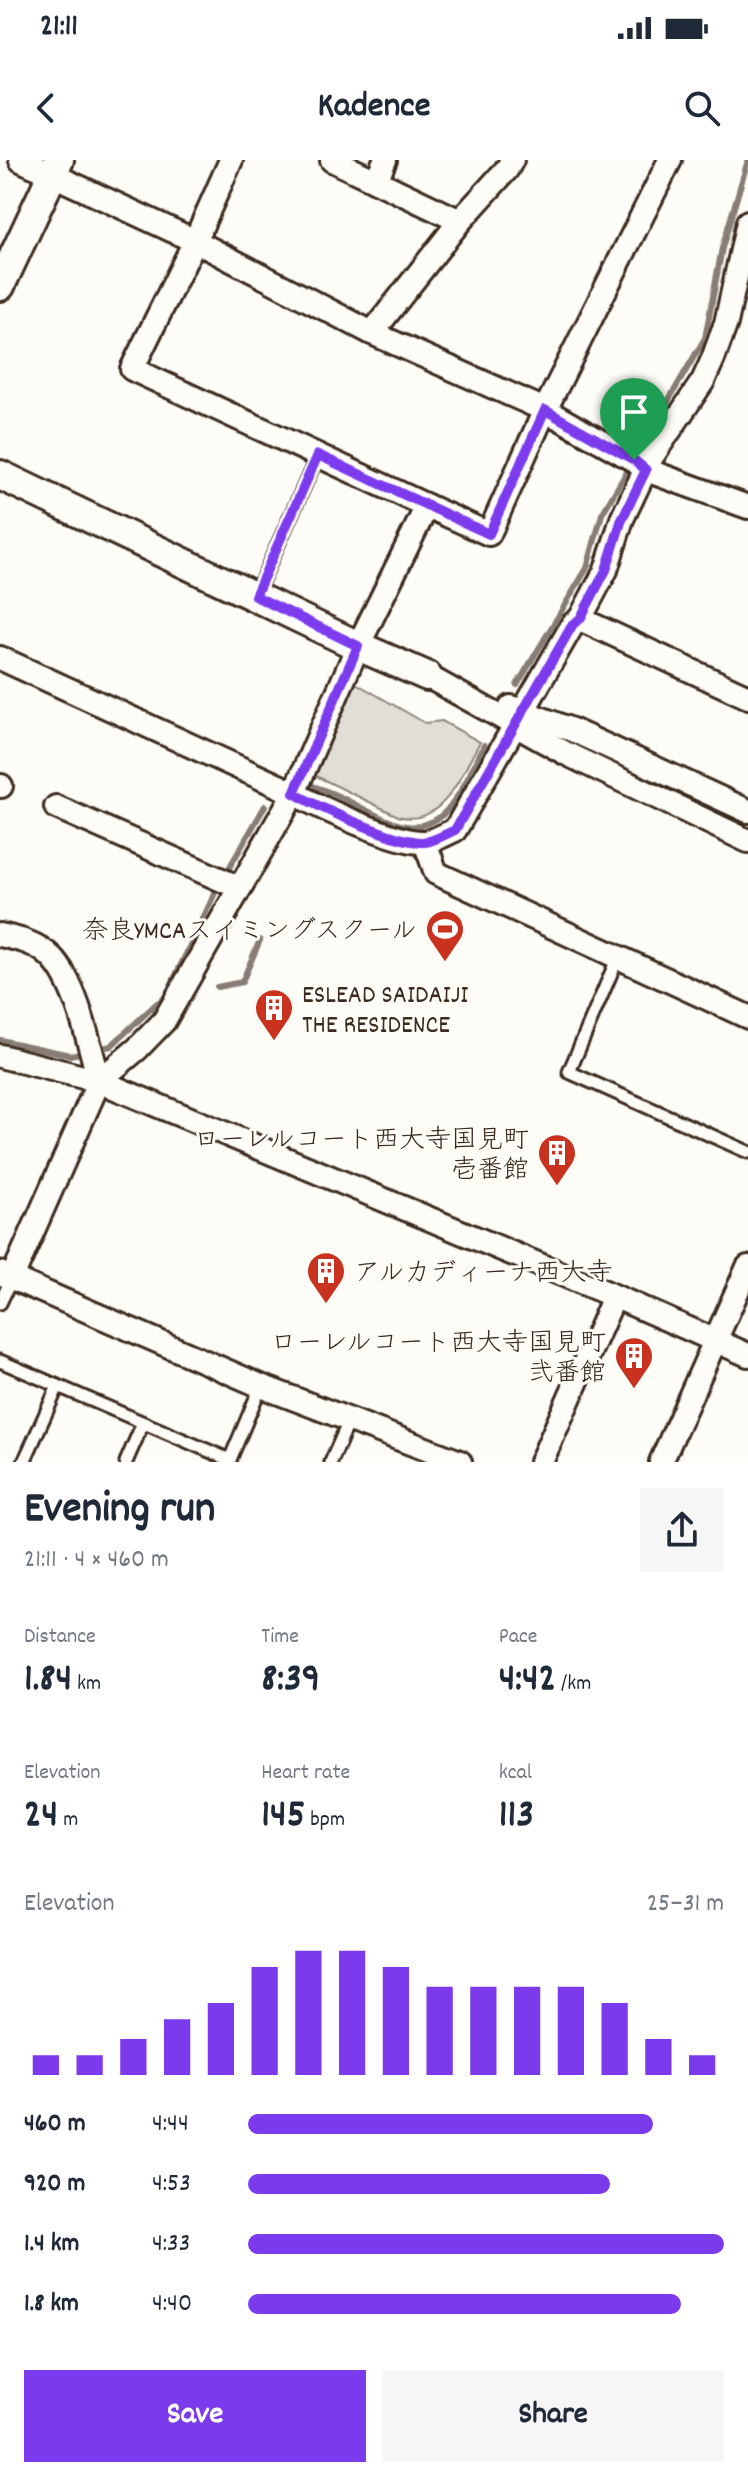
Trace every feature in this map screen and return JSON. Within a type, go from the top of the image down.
[{"type":"street","points":[[21,160],[55,167],[372,333],[545,410],[634,460],[646,470],[748,507]]},
{"type":"street","points":[[231,160],[132,369],[489,534],[545,410],[670,160]]},
{"type":"street","points":[[332,160],[381,170],[460,221]]},
{"type":"street","points":[[372,333],[512,160]]},
{"type":"street","points":[[0,286],[55,167]]},
{"type":"street","points":[[0,658],[312,803],[389,835],[425,842],[455,830],[606,570],[622,519],[651,458],[703,381],[726,323],[747,230]]},
{"type":"street","points":[[0,475],[358,646],[519,718],[572,730],[748,811]]},
{"type":"street","points":[[427,506],[358,646],[294,793],[164,1021],[99,1081],[6,1276],[432,1457],[460,1462]]},
{"type":"street","points":[[580,619],[748,697]]},
{"type":"street","points":[[519,718],[567,754],[748,841]]},
{"type":"street","points":[[56,807],[240,888]]},
{"type":"street","points":[[425,842],[436,873],[748,1017]]},
{"type":"street","points":[[0,935],[27,940],[52,958],[70,987],[99,1081]]},
{"type":"street","points":[[0,1056],[99,1081],[748,1355]]},
{"type":"street","points":[[661,1462],[748,1267]]},
{"type":"street","points":[[541,1462],[614,1297]]},
{"type":"lane","points":[[255,596],[318,455]]},
{"type":"lane","points":[[618,957],[569,1072],[748,1152]]},
{"type":"lane","points":[[0,1303],[6,1276]]},
{"type":"lane","points":[[0,1361],[229,1461],[261,1386]]},
{"type":"lane","points":[[24,1462],[58,1386]]},
{"type":"lane","points":[[331,1462],[349,1421]]},
{"type":"lane","points":[[126,1462],[143,1423]]},
{"type":"shaded area","points":[[354,682],[425,723],[442,721],[480,742],[449,795],[427,814],[414,818],[398,816],[312,774]]},
{"type":"waterway","points":[[640,449],[705,338],[722,248],[748,160]]},
{"type":"waterway","points":[[517,685],[587,568],[602,514],[626,473]]},
{"type":"waterway","points":[[309,785],[390,821],[420,826],[438,818],[453,803],[484,745]]},
{"type":"waterway","points":[[225,875],[265,806]]},
{"type":"waterway","points":[[97,1049],[111,1046],[165,998],[215,893]]},
{"type":"waterway","points":[[217,987],[242,982],[260,940]]},
{"type":"waterway","points":[[0,1040],[70,1055],[86,1052]]},
{"type":"place","name":"奈良YMCAスイミングスクール","points":[[445,963]]},
{"type":"place","name":"ESLEAD SAIDAIJI THE RESIDENCE","points":[[274,1042]]},
{"type":"place","name":"ローレルコート西大寺国見町 壱番館","points":[[557,1187]]},
{"type":"place","name":"アルカディーナ西大寺","points":[[326,1305]]},
{"type":"place","name":"ローレルコート西大寺国見町 弐番館","points":[[634,1390]]},
{"type":"route","points":[[545,410],[634,460],[646,470],[622,519],[606,570],[455,830],[425,842],[389,835],[294,793],[358,646],[255,596],[318,455],[489,534],[545,410]]}]
